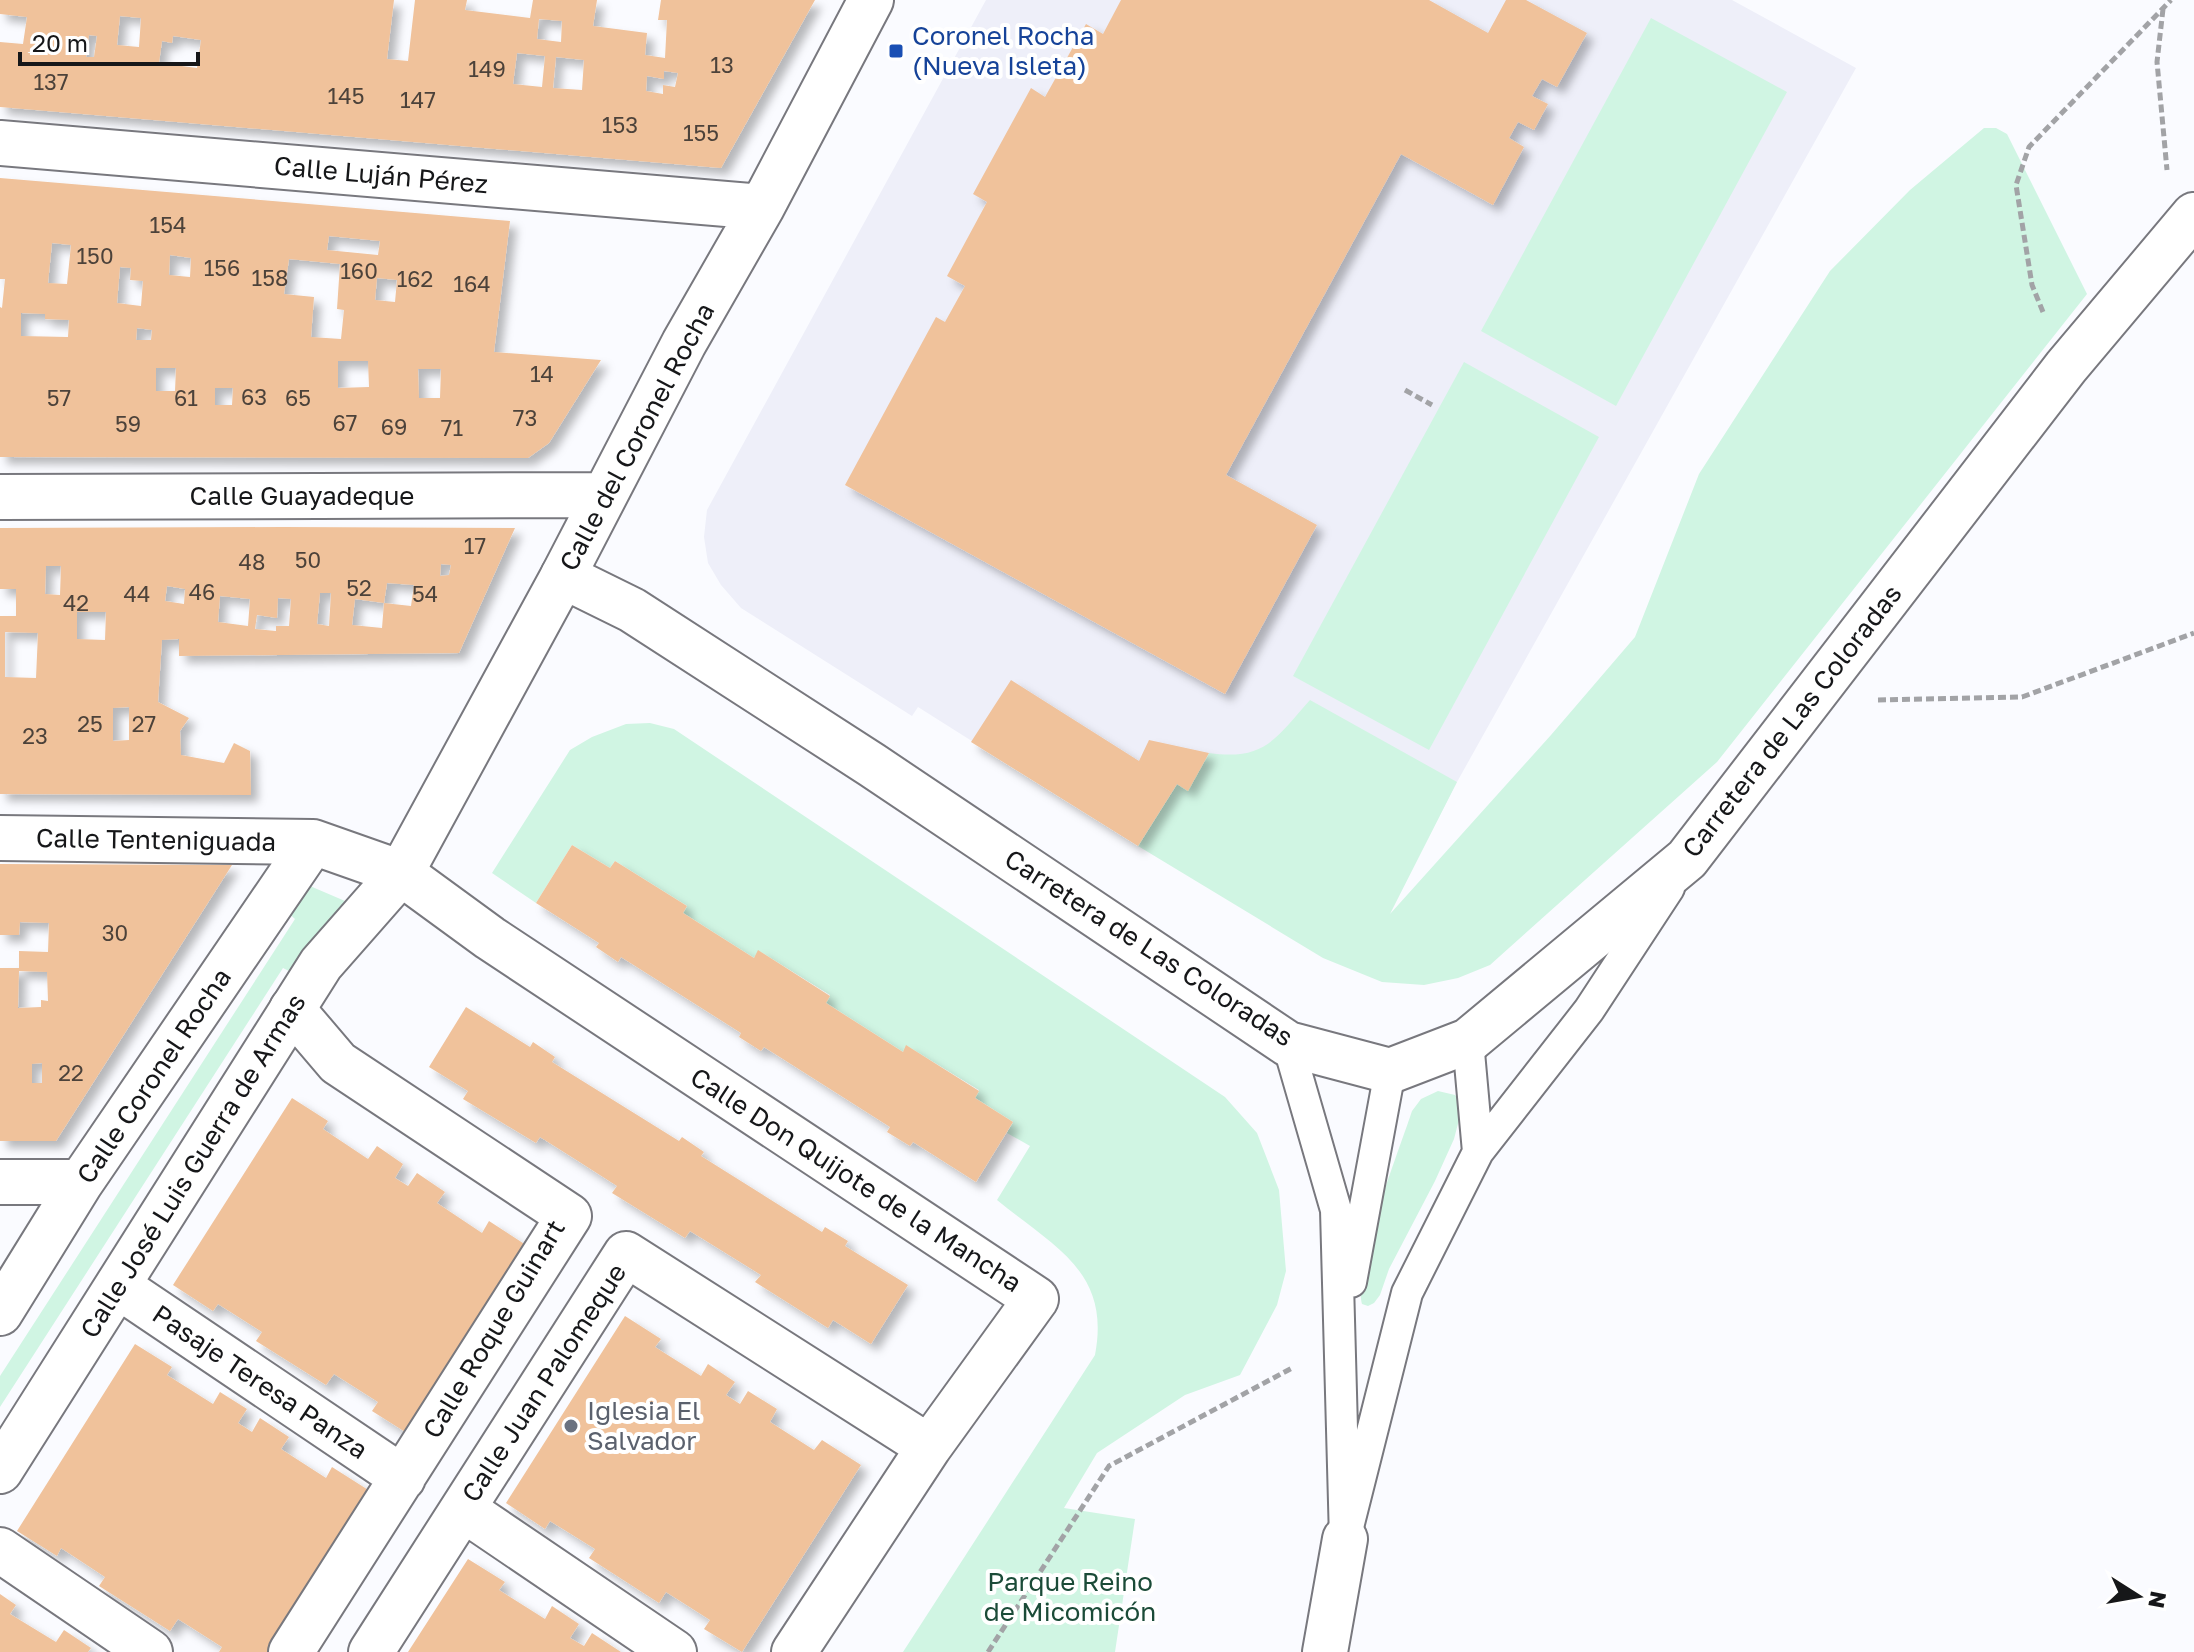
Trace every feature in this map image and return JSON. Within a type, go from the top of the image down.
[{"type":"street","name":"Calle del Coronel Rocha","points":[[401,873],[871,0]]},
{"type":"street","name":"Calle Luján Pérez","points":[[0,143],[762,207]]},
{"type":"street","name":"Carretera de Las Coloradas","points":[[563,576],[632,610],[845,748],[1288,1044],[1390,1071],[1468,1041],[1687,859],[2066,367],[2194,215]]},
{"type":"street","name":"Calle Guayadeque","points":[[0,497],[605,495]]},
{"type":"street","name":"Calle Tenteniguada","points":[[0,838],[313,842],[401,873]]},
{"type":"street","name":"Calle Coronel Rocha","points":[[0,1313],[81,1182],[313,842]]},
{"type":"street","name":"Calle José Luis Guerra de Armas","points":[[0,1471],[321,964],[401,873]]},
{"type":"street","name":"Calle Don Quijote de la Mancha","points":[[401,873],[490,938],[1036,1299],[929,1447],[794,1652]]},
{"type":"street","name":"Calle Roque Guinart","points":[[291,1652],[569,1216],[338,1063],[292,1009]]},
{"type":"street","points":[[0,1182],[81,1182]]},
{"type":"street","name":"Calle Juan Palomeque","points":[[371,1652],[626,1254],[929,1447]]},
{"type":"street","name":"Pasaje Teresa Panza","points":[[118,1286],[403,1478]]},
{"type":"street","points":[[463,1509],[674,1652]]},
{"type":"street","points":[[1325,1652],[1345,1539]]},
{"type":"street","points":[[0,1550],[150,1652]]},
{"type":"lane","points":[[1345,1539],[1407,1293],[1478,1152],[1589,1010],[1687,859]]},
{"type":"lane","points":[[1468,1041],[1478,1152]]},
{"type":"lane","points":[[1288,1044],[1336,1210],[1345,1539]]},
{"type":"lane","points":[[1339,1343],[1390,1071]]},
{"type":"path","points":[[2066,367],[2032,285],[2016,185],[2029,147],[2171,0]]},
{"type":"path","points":[[2163,8],[2157,62],[2167,172]]},
{"type":"path","points":[[1405,390],[1432,405]]},
{"type":"path","points":[[1809,701],[2022,697],[2194,633]]},
{"type":"path","points":[[988,1652],[1109,1466],[1339,1343]]},
{"type":"shaded area","points":[[986,0],[1732,0],[1856,68],[1457,782],[1387,917],[1176,785],[1138,846],[918,707],[912,716],[741,608],[721,585],[708,563],[704,537],[707,510]]},
{"type":"green space","points":[[1651,18],[1787,92],[1616,406],[1481,331]]},
{"type":"green space","points":[[1984,128],[1996,128],[2007,134],[2087,294],[1717,762],[1490,965],[1458,978],[1424,985],[1382,982],[1323,958],[1138,846],[1177,784],[1188,790],[1209,753],[1228,755],[1257,750],[1278,736],[1310,700],[1457,782],[1390,914],[1635,637],[1699,474],[1830,271],[1910,190]]},
{"type":"green space","points":[[1464,362],[1599,437],[1429,750],[1293,676]]},
{"type":"green space","name":"Parque Reino de Micomicón","points":[[650,723],[674,729],[1225,1097],[1257,1133],[1279,1190],[1286,1271],[1277,1305],[1240,1375],[1185,1395],[1097,1453],[1064,1508],[1135,1519],[1115,1652],[903,1652],[1095,1355],[1098,1326],[1086,1281],[1057,1248],[997,1200],[1030,1146],[1007,1133],[1013,1122],[975,1098],[979,1090],[907,1046],[903,1052],[826,1003],[830,995],[759,951],[754,958],[683,913],[687,906],[615,861],[610,868],[572,845],[536,903],[492,873],[570,750],[592,737],[626,724]]},
{"type":"green space","points":[[303,883],[345,901],[295,974],[283,968],[0,1407],[0,1376],[295,919],[286,911]]},
{"type":"green space","points":[[1438,1091],[1455,1095],[1460,1102],[1461,1112],[1454,1139],[1389,1269],[1380,1295],[1368,1306],[1362,1304],[1361,1287],[1370,1238],[1412,1111],[1421,1099]]},
{"type":"building","points":[[0,0],[394,0],[387,59],[408,61],[415,0],[467,0],[465,10],[530,18],[533,0],[597,0],[593,26],[647,33],[645,55],[665,58],[667,20],[658,20],[661,0],[815,0],[721,168],[0,107],[0,42],[23,44],[27,17],[0,14]],"holes":[[[120,16],[141,18],[139,47],[117,45]],[[539,19],[562,21],[561,42],[537,39]],[[89,35],[97,36],[94,57],[86,57]],[[173,36],[201,40],[197,68],[159,63],[162,41],[172,43]],[[517,53],[545,56],[542,87],[513,84]],[[556,57],[584,60],[582,90],[553,88]],[[664,71],[678,73],[675,87],[663,85],[663,94],[646,91],[647,76],[664,79]]]},
{"type":"building","points":[[1121,0],[1429,0],[1488,33],[1506,0],[1526,0],[1587,33],[1557,87],[1542,79],[1532,96],[1548,104],[1534,130],[1518,122],[1509,138],[1524,147],[1493,205],[1401,154],[1226,475],[1317,525],[1225,694],[845,485],[936,317],[945,322],[965,286],[947,276],[987,202],[973,194],[1031,88],[1045,97],[1086,24],[1103,34]]},
{"type":"building","points":[[0,178],[510,221],[494,352],[601,360],[549,443],[528,458],[0,457],[0,307],[5,279],[0,279]],"holes":[[[329,236],[380,241],[378,255],[327,250]],[[52,243],[71,245],[67,284],[48,283]],[[170,255],[191,258],[190,277],[169,275]],[[289,259],[340,264],[337,309],[344,310],[341,339],[311,337],[314,297],[284,294]],[[120,267],[131,268],[130,280],[143,281],[141,306],[117,303]],[[377,278],[397,280],[395,302],[375,300]],[[21,313],[45,314],[45,319],[69,320],[68,337],[21,336]],[[137,328],[152,330],[151,340],[136,340]],[[338,361],[368,361],[369,387],[338,388]],[[156,368],[176,368],[175,391],[156,391]],[[418,369],[441,369],[440,398],[419,398]],[[215,388],[233,388],[232,405],[215,405]]]},
{"type":"building","points":[[0,528],[515,528],[459,653],[179,656],[179,639],[162,640],[158,702],[189,718],[180,731],[181,755],[224,763],[234,743],[250,751],[251,795],[0,794],[0,616],[16,616],[16,589],[0,589]],"holes":[[[441,564],[451,565],[449,575],[440,576]],[[46,566],[61,566],[60,595],[45,594]],[[387,583],[414,585],[411,606],[384,603]],[[167,586],[185,589],[184,604],[165,601]],[[320,593],[331,593],[329,626],[317,624]],[[220,596],[250,599],[248,626],[218,622]],[[278,598],[291,599],[289,626],[276,626],[276,631],[255,629],[257,615],[277,618]],[[355,599],[384,603],[382,628],[352,625]],[[77,612],[106,612],[105,640],[77,639]],[[5,632],[38,633],[36,678],[5,677]],[[129,707],[129,740],[113,741],[113,708]]]},
{"type":"building","points":[[1011,680],[1139,761],[1149,740],[1209,753],[1188,791],[1177,784],[1138,846],[971,742]]},
{"type":"building","points":[[572,845],[610,868],[615,861],[687,906],[683,913],[754,958],[758,950],[830,996],[826,1003],[903,1052],[906,1045],[979,1091],[975,1098],[1013,1122],[976,1182],[913,1142],[910,1146],[887,1132],[890,1127],[764,1047],[761,1051],[739,1037],[741,1033],[621,957],[618,962],[596,947],[599,943],[536,903]]},
{"type":"building","points":[[0,864],[232,865],[56,1141],[0,1141],[0,968],[19,968],[19,951],[48,952],[49,923],[20,922],[19,935],[0,935]],"holes":[[[19,971],[47,972],[48,1001],[41,1000],[41,1007],[18,1008]],[[42,1063],[42,1083],[32,1083],[32,1064]]]},
{"type":"building","points":[[466,1007],[530,1047],[533,1042],[555,1057],[552,1062],[679,1141],[682,1137],[704,1152],[701,1156],[822,1232],[825,1227],[848,1241],[845,1246],[908,1285],[871,1344],[833,1320],[828,1328],[755,1282],[761,1275],[690,1231],[685,1238],[612,1193],[617,1186],[540,1137],[536,1143],[463,1099],[468,1091],[429,1067]]},
{"type":"building","points":[[292,1098],[328,1121],[323,1129],[368,1159],[377,1146],[403,1164],[395,1178],[408,1186],[417,1173],[445,1192],[437,1203],[482,1233],[489,1221],[529,1247],[410,1435],[372,1411],[378,1402],[334,1374],[326,1385],[256,1341],[262,1332],[218,1304],[213,1311],[173,1285]]},
{"type":"building","points":[[625,1316],[661,1339],[655,1347],[701,1376],[708,1364],[735,1382],[726,1395],[740,1404],[748,1391],[777,1409],[770,1422],[814,1450],[822,1440],[861,1465],[742,1652],[704,1629],[710,1620],[666,1592],[659,1603],[589,1558],[595,1549],[550,1521],[545,1529],[506,1503]]},
{"type":"building","points":[[135,1344],[172,1367],[167,1375],[213,1404],[220,1392],[247,1409],[238,1423],[252,1432],[260,1418],[289,1437],[281,1449],[326,1478],[332,1467],[373,1493],[272,1652],[219,1652],[222,1647],[178,1619],[170,1631],[99,1586],[105,1577],[61,1548],[57,1556],[17,1531]]},
{"type":"building","points":[[468,1559],[505,1582],[499,1590],[545,1619],[552,1606],[579,1624],[570,1638],[584,1646],[592,1633],[621,1652],[408,1652]]},
{"type":"building","points":[[0,1594],[16,1605],[10,1614],[56,1642],[64,1630],[91,1648],[88,1652],[0,1652]]},
{"type":"place","name":"Coronel Rocha (Nueva Isleta)","points":[[896,51]]},
{"type":"place","name":"Iglesia El Salvador","points":[[571,1426]]}]
